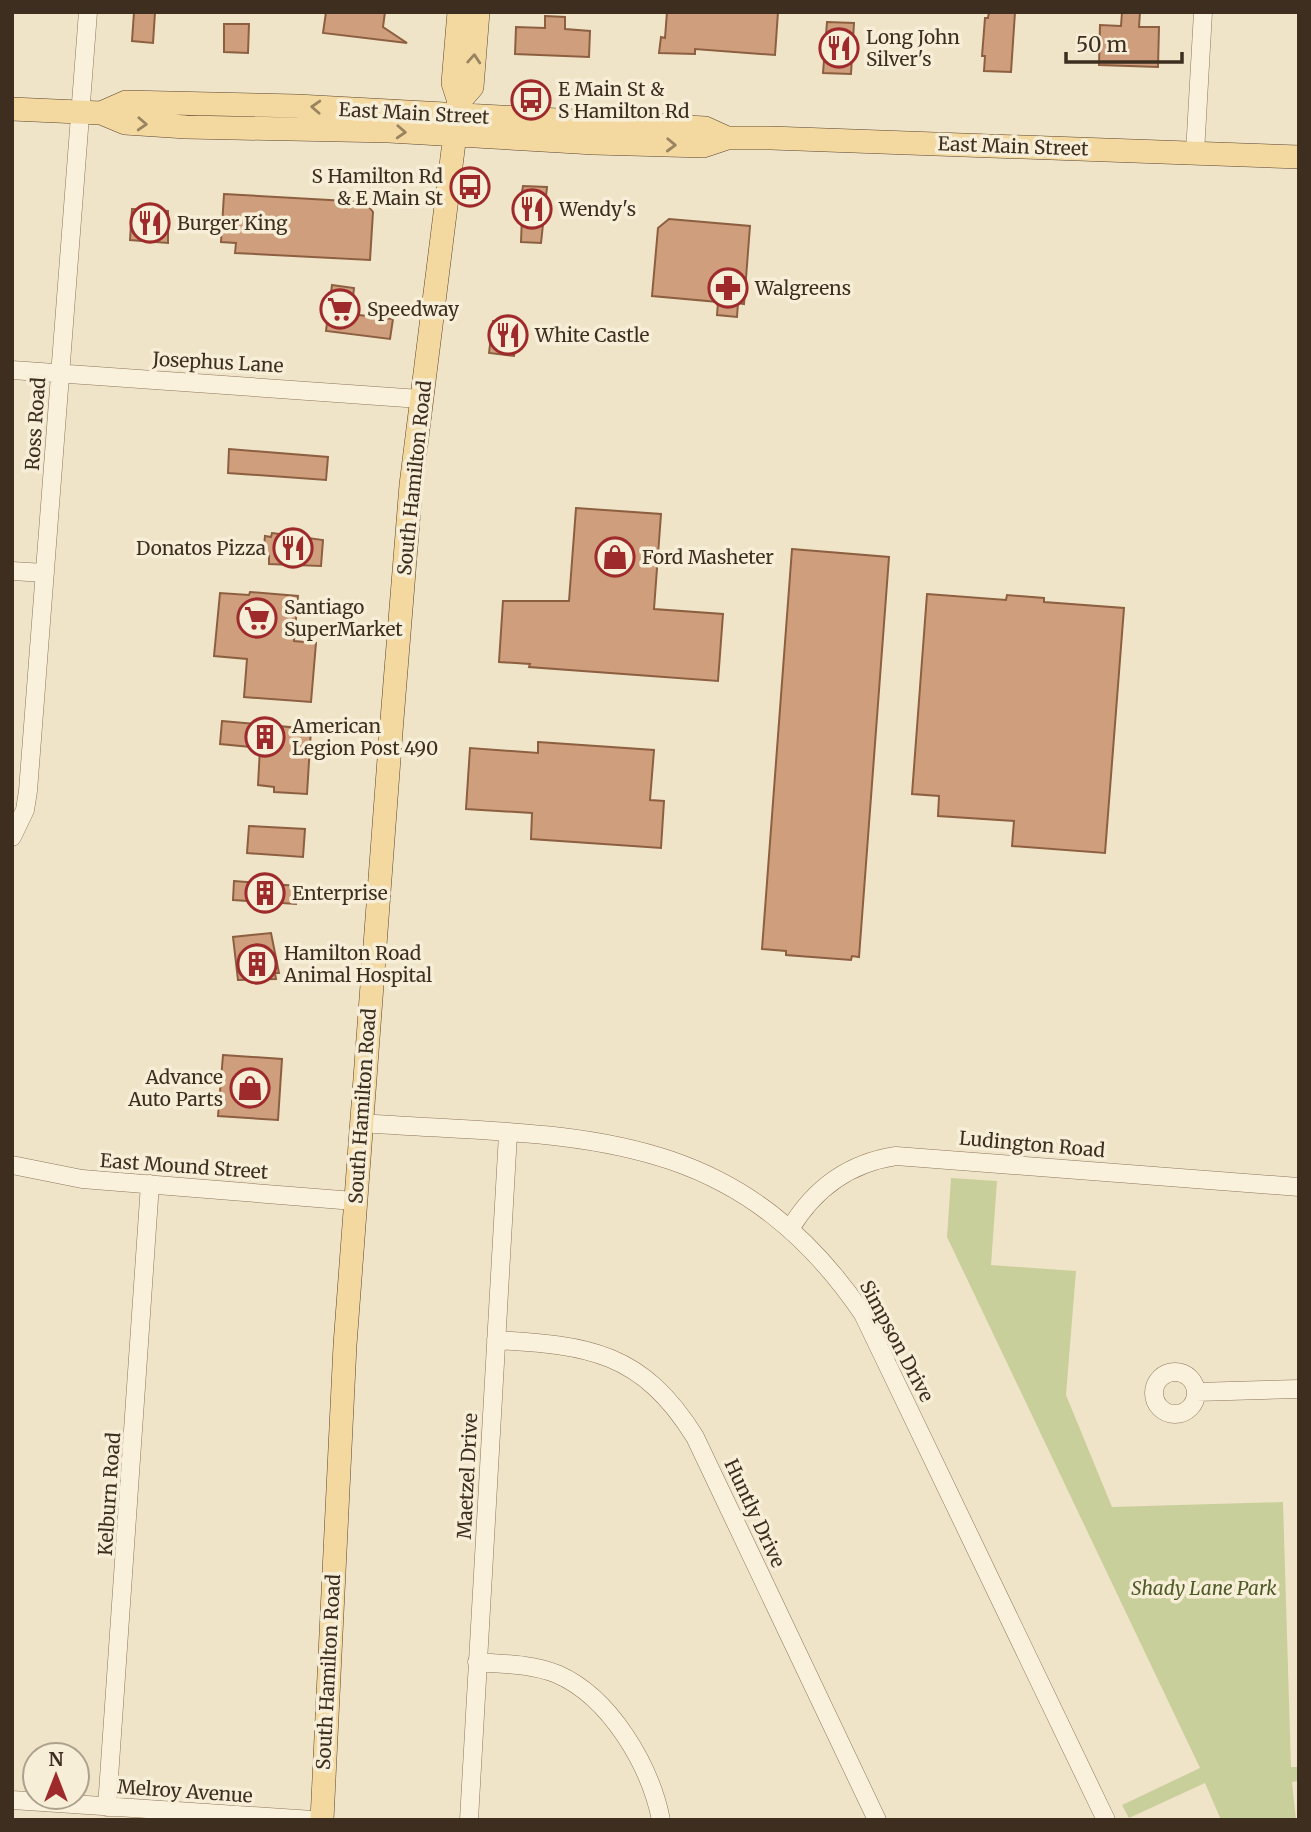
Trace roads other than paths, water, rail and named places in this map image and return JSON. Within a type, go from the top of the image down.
[{"type":"main road","name":"South Hamilton Road","points":[[322,1820],[354,1201],[420,399],[457,117],[453,83],[459,12]]},
{"type":"main road","name":"South Hamilton Road","points":[[457,117],[472,87],[478,12]]},
{"type":"main road","name":"East Main Street","points":[[12,109],[91,112],[137,124],[457,117],[703,146],[727,138],[1299,157]]},
{"type":"street","name":"Ross Road","points":[[12,836],[24,810],[28,791],[60,373],[91,112],[88,12]]},
{"type":"street","points":[[1195,153],[1203,12]]},
{"type":"street","name":"Josephus Lane","points":[[12,370],[420,399]]},
{"type":"street","points":[[12,571],[45,573]]},
{"type":"street","name":"Simpson Drive","points":[[361,1123],[563,1136],[614,1144],[673,1160],[720,1180],[757,1202],[790,1229],[837,1275],[863,1314],[1106,1820]]},
{"type":"street","name":"Maetzel Drive","points":[[468,1820],[508,1134]]},
{"type":"street","name":"Ludington Road","points":[[790,1229],[801,1210],[819,1191],[850,1170],[896,1156],[1299,1187]]},
{"type":"street","name":"East Mound Street","points":[[12,1165],[60,1177],[354,1201]]},
{"type":"street","name":"Kelburn Road","points":[[107,1807],[150,1184]]},
{"type":"street","name":"Huntly Drive","points":[[496,1340],[558,1343],[611,1357],[662,1390],[679,1410],[701,1449],[877,1820]]},
{"type":"street","points":[[1196,1392],[1299,1389]]},
{"type":"street","points":[[477,1662],[528,1666],[558,1674],[603,1708],[649,1782],[661,1820]]},
{"type":"street","name":"Melroy Avenue","points":[[12,1800],[313,1820]]},
{"type":"place","name":"Long John Silver's","points":[[839,48]]},
{"type":"place","name":"E Main St & S Hamilton Rd","points":[[531,100]]},
{"type":"place","name":"S Hamilton Rd & E Main St","points":[[470,187]]},
{"type":"place","name":"Wendy's","points":[[532,209]]},
{"type":"place","name":"Burger King","points":[[150,223]]},
{"type":"place","name":"Walgreens","points":[[728,288]]},
{"type":"place","name":"Speedway","points":[[340,309]]},
{"type":"place","name":"White Castle","points":[[508,335]]},
{"type":"place","name":"Donatos Pizza","points":[[293,548]]},
{"type":"place","name":"Ford Masheter","points":[[615,557]]},
{"type":"place","name":"Santiago SuperMarket","points":[[257,618]]},
{"type":"place","name":"American Legion Post 490","points":[[265,737]]},
{"type":"place","name":"Enterprise","points":[[265,893]]},
{"type":"place","name":"Hamilton Road Animal Hospital","points":[[257,964]]},
{"type":"place","name":"Advance Auto Parts","points":[[250,1088]]},
{"type":"park label","name":"Shady Lane Park","points":[[1204,1588]]}]
